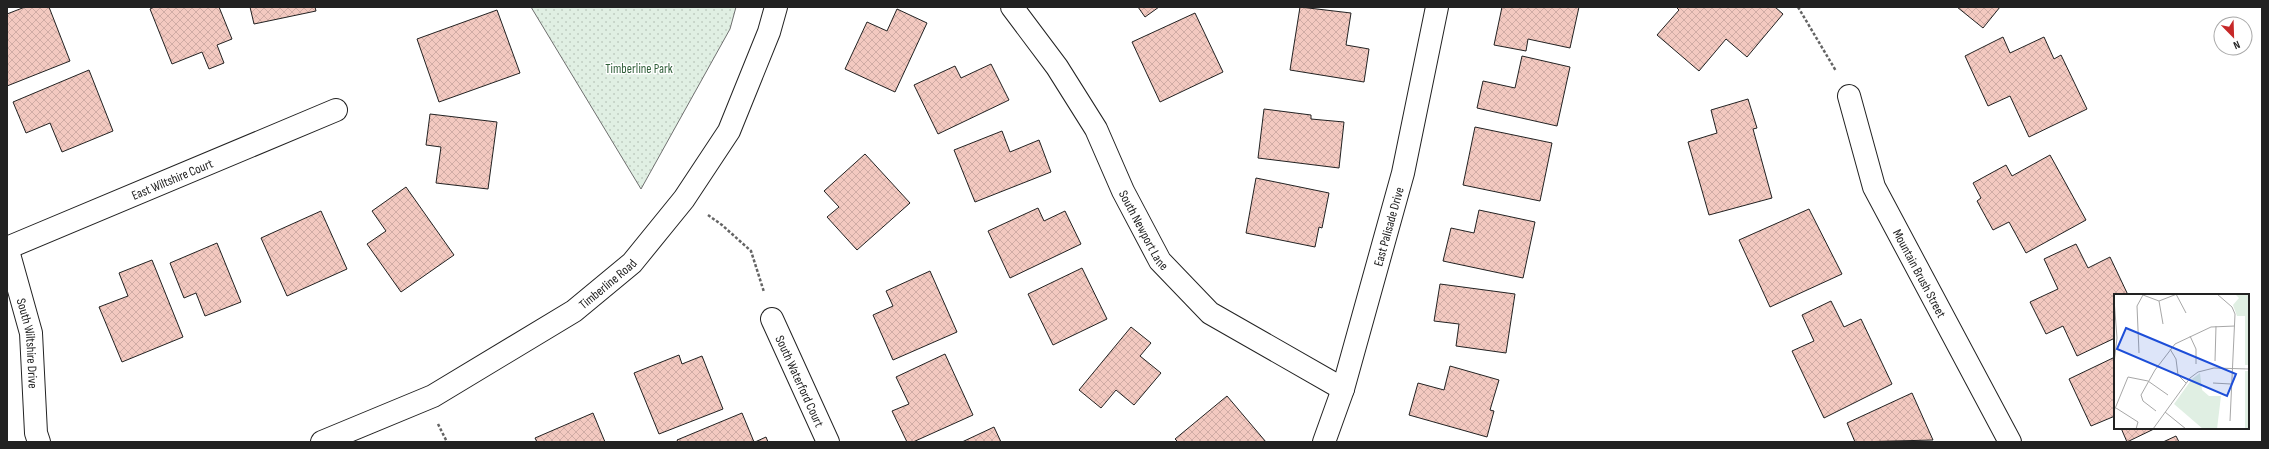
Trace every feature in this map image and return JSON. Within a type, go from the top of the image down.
[{"type":"street","name":"Timberline Road","points":[[322,442],[433,396],[574,311],[632,263],[684,199],[729,131],[770,32],[776,7]]},
{"type":"street","name":"South Newport Lane","points":[[1012,7],[1057,67],[1096,128],[1123,191],[1160,261],[1210,313],[1343,389]]},
{"type":"street","name":"East Palisade Drive","points":[[1324,442],[1343,389],[1403,173],[1437,7]]},
{"type":"street","name":"Mountain Brush Street","points":[[1850,96],[1874,187],[2010,442]]},
{"type":"street","name":"East Wiltshire Court","points":[[7,248],[336,110]]},
{"type":"street","name":"South Wiltshire Drive","points":[[7,248],[31,333],[36,433],[39,442]]},
{"type":"street","name":"South Waterford Court","points":[[772,319],[828,442]]},
{"type":"path","points":[[1798,7],[1850,96]]},
{"type":"path","points":[[684,199],[722,224],[751,251],[772,319]]},
{"type":"green space","name":"Timberline Park","points":[[531,7],[736,7],[730,29],[641,189]]},
{"type":"building","points":[[25,7],[49,7],[70,61],[7,86],[7,14]]},
{"type":"building","points":[[154,7],[219,7],[232,39],[217,45],[224,63],[209,69],[202,52],[172,64],[150,9]]},
{"type":"building","points":[[250,7],[315,7],[316,11],[254,24]]},
{"type":"building","points":[[1138,7],[1159,7],[1145,17]]},
{"type":"building","points":[[1300,7],[1351,13],[1346,45],[1369,49],[1364,82],[1290,70]]},
{"type":"building","points":[[1502,7],[1579,7],[1570,48],[1528,39],[1526,51],[1494,45]]},
{"type":"building","points":[[1676,7],[1775,7],[1783,14],[1747,57],[1726,39],[1699,71],[1657,35],[1679,10]]},
{"type":"building","points":[[1957,7],[2000,7],[1983,28]]},
{"type":"building","points":[[897,9],[927,23],[895,92],[845,69],[867,22],[887,31]]},
{"type":"building","points":[[497,10],[520,73],[439,102],[417,39]]},
{"type":"building","points":[[1195,13],[1223,72],[1160,102],[1132,42]]},
{"type":"building","points":[[2003,37],[2010,53],[2044,37],[2054,59],[2061,55],[2087,109],[2029,137],[2010,96],[1988,106],[1965,56]]},
{"type":"building","points":[[1522,56],[1570,67],[1557,126],[1477,108],[1483,81],[1515,88]]},
{"type":"building","points":[[991,64],[1009,100],[938,134],[914,85],[955,66],[961,78]]},
{"type":"building","points":[[89,70],[113,131],[62,152],[50,123],[26,133],[13,102]]},
{"type":"building","points":[[1748,99],[1757,128],[1753,129],[1772,198],[1709,215],[1688,142],[1717,133],[1711,110]]},
{"type":"building","points":[[1264,109],[1311,115],[1311,119],[1344,122],[1339,168],[1258,158]]},
{"type":"building","points":[[430,114],[497,122],[488,189],[436,183],[441,147],[426,145]]},
{"type":"building","points":[[1475,127],[1552,143],[1540,201],[1463,185]]},
{"type":"building","points":[[1002,131],[1010,152],[1039,140],[1051,172],[975,202],[954,150]]},
{"type":"building","points":[[865,154],[910,203],[857,250],[827,217],[839,207],[824,191]]},
{"type":"building","points":[[2050,155],[2086,220],[2026,253],[2009,222],[1993,230],[1977,201],[1981,198],[1973,183],[2006,165],[2012,176]]},
{"type":"building","points":[[1256,178],[1329,193],[1322,228],[1319,227],[1315,247],[1246,233]]},
{"type":"building","points":[[406,187],[454,255],[401,292],[367,244],[386,231],[372,211]]},
{"type":"building","points":[[1038,208],[1044,221],[1065,211],[1081,244],[1010,278],[988,231]]},
{"type":"building","points":[[1809,209],[1842,274],[1770,307],[1739,240]]},
{"type":"building","points":[[1479,210],[1535,222],[1523,278],[1443,261],[1451,228],[1474,233]]},
{"type":"building","points":[[321,211],[347,269],[287,296],[261,238]]},
{"type":"building","points":[[217,243],[241,302],[205,316],[196,293],[184,298],[170,263]]},
{"type":"building","points":[[2076,244],[2088,268],[2110,257],[2128,294],[2114,294],[2114,338],[2077,356],[2063,326],[2046,334],[2030,302],[2058,289],[2044,259]]},
{"type":"building","points":[[152,260],[183,337],[122,362],[99,307],[128,296],[119,273]]},
{"type":"building","points":[[1082,268],[1107,319],[1053,345],[1028,294]]},
{"type":"building","points":[[930,271],[957,332],[893,360],[873,315],[893,306],[886,291]]},
{"type":"building","points":[[1440,284],[1515,294],[1506,353],[1456,346],[1459,324],[1434,321]]},
{"type":"building","points":[[1831,301],[1844,327],[1861,319],[1892,384],[1824,418],[1792,351],[1814,341],[1802,315]]},
{"type":"building","points":[[1131,327],[1151,343],[1140,356],[1161,373],[1134,405],[1116,390],[1101,408],[1079,390]]},
{"type":"building","points":[[945,354],[973,415],[913,442],[907,442],[892,411],[909,404],[896,377]]},
{"type":"building","points":[[679,355],[682,364],[702,356],[723,409],[659,434],[634,373]]},
{"type":"building","points":[[2114,357],[2114,416],[2091,426],[2069,379]]},
{"type":"building","points":[[1450,366],[1499,380],[1490,410],[1494,411],[1487,437],[1409,415],[1418,383],[1444,390]]},
{"type":"building","points":[[1912,393],[1933,440],[1855,442],[1847,423]]},
{"type":"building","points":[[1227,396],[1266,442],[1178,442],[1175,439]]},
{"type":"building","points":[[593,413],[605,442],[537,442],[535,438]]},
{"type":"building","points":[[742,413],[754,442],[678,442],[677,440]]},
{"type":"building","points":[[994,427],[1001,442],[962,442]]},
{"type":"building","points":[[2121,429],[2154,429],[2127,442]]},
{"type":"building","points":[[2176,436],[2179,442],[2163,442]]},
{"type":"building","points":[[766,437],[768,442],[755,442]]}]
